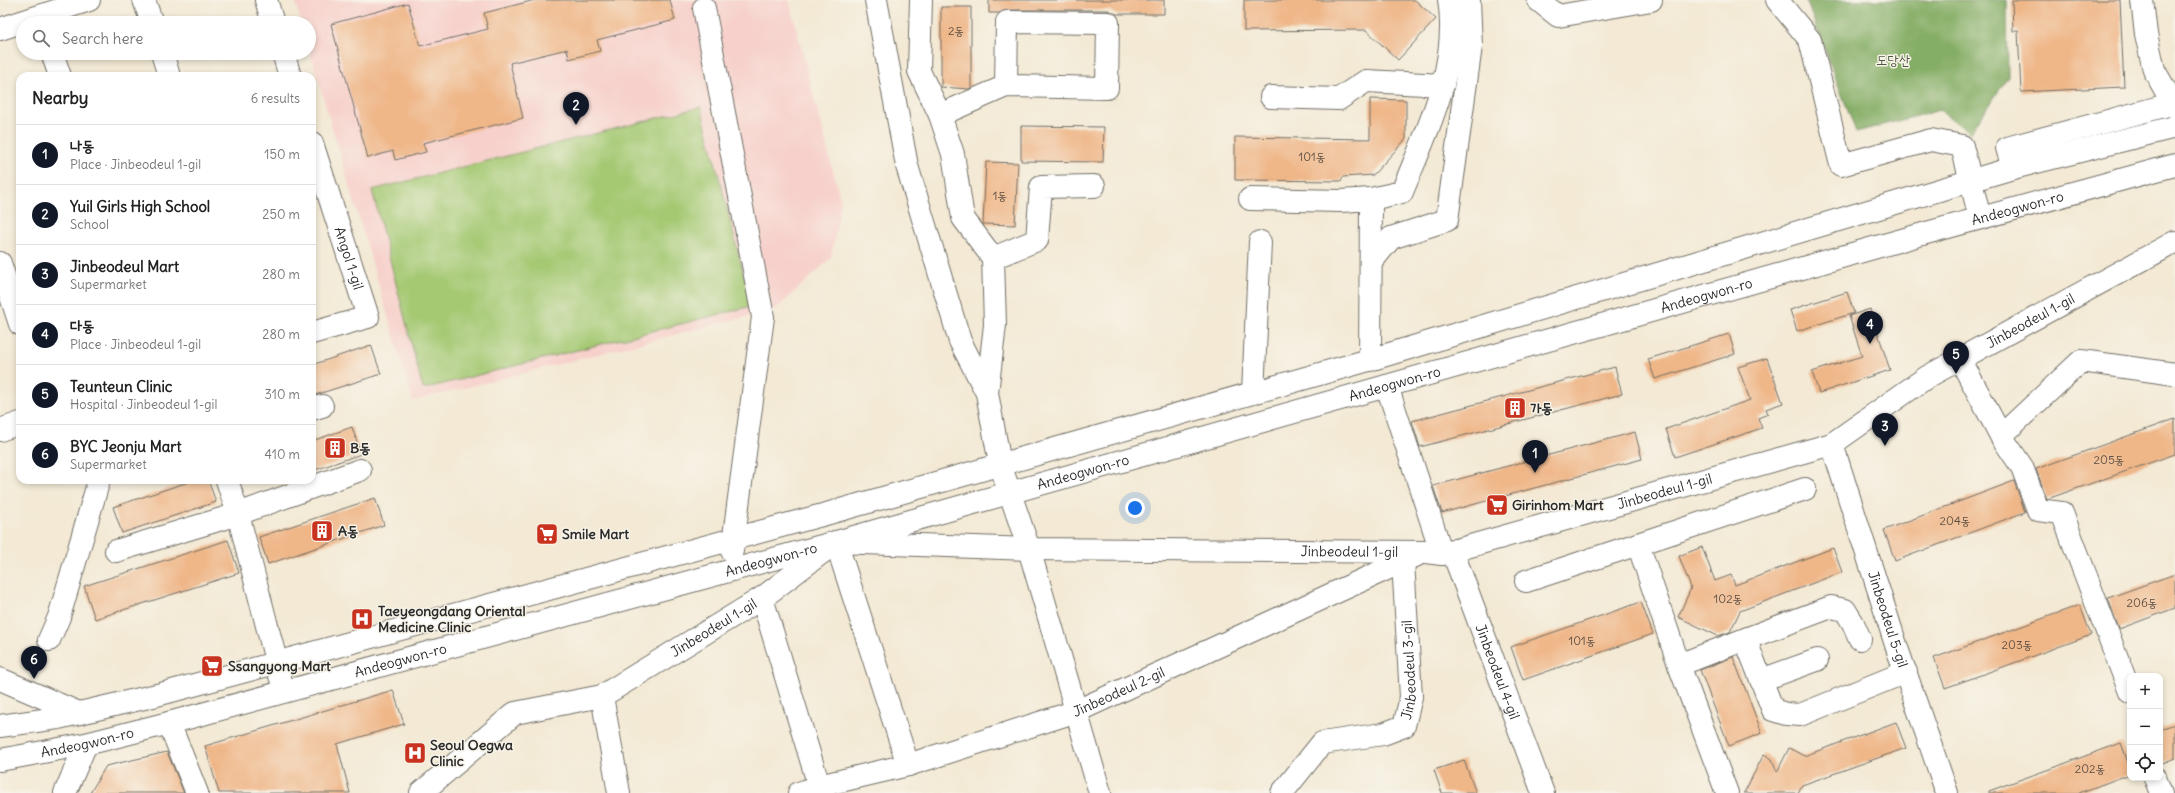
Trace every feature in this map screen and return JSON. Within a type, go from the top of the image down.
[{"type":"street","points":[[39,13],[89,0]]},
{"type":"street","points":[[144,0],[150,16]]},
{"type":"street","points":[[266,0],[271,16]]},
{"type":"street","points":[[876,0],[907,166],[960,341],[986,394],[1000,464],[1011,492],[1029,549],[1078,711],[1100,793]]},
{"type":"street","points":[[921,0],[920,71],[940,115],[954,154],[963,218],[993,258],[995,325],[986,394]]},
{"type":"street","points":[[1250,199],[1341,201],[1371,199],[1402,192],[1441,97],[1453,23],[1449,0]]},
{"type":"street","points":[[1372,261],[1391,238],[1447,220],[1471,46],[1469,0]]},
{"type":"street","points":[[1538,0],[1558,16],[1651,0]]},
{"type":"street","points":[[1777,0],[1810,40],[1842,165],[1931,140],[1962,146],[1980,218]]},
{"type":"street","points":[[2013,168],[2007,148],[2175,105],[2154,70],[2146,34],[2142,0]]},
{"type":"street","points":[[704,8],[763,317],[730,570]]},
{"type":"street","points":[[0,29],[16,22]]},
{"type":"street","points":[[940,115],[1006,86],[1107,88],[1108,23],[1007,22],[1006,86]]},
{"type":"street","points":[[54,60],[59,72]]},
{"type":"street","points":[[164,60],[169,72]]},
{"type":"street","points":[[285,60],[289,72]]},
{"type":"street","points":[[1271,97],[1340,99],[1366,82],[1443,85]]},
{"type":"street","name":"Andeogwon-ro","points":[[0,726],[58,718],[157,695],[734,538],[1370,360],[2013,168],[2175,127]]},
{"type":"street","name":"Angol 1-gil","points":[[316,155],[368,317],[316,333]]},
{"type":"street","name":"Andeogwon-ro","points":[[0,760],[86,744],[169,723],[282,691],[836,542],[1980,218],[2168,167]]},
{"type":"street","points":[[993,258],[1037,240],[1041,188],[1094,186]]},
{"type":"street","points":[[1370,360],[1372,261],[1371,199]]},
{"type":"street","points":[[1253,393],[1260,242]]},
{"type":"street","name":"Jinbeodeul 1-gil","points":[[421,793],[515,713],[602,696],[762,598],[836,542],[1029,549],[1439,552],[1832,444],[1927,377],[2174,246]]},
{"type":"street","points":[[0,263],[16,312]]},
{"type":"street","points":[[1960,359],[2001,436],[2022,467],[2038,510],[2062,513],[2127,684]]},
{"type":"street","points":[[2001,436],[2081,361],[2175,374]]},
{"type":"street","name":"Jinbeodeul 4-gil","points":[[1387,386],[1439,552],[1543,793]]},
{"type":"street","points":[[0,430],[16,425]]},
{"type":"street","name":"Jinbeodeul 5-gil","points":[[1832,444],[1947,793]]},
{"type":"street","points":[[116,551],[238,514],[360,470]]},
{"type":"street","points":[[49,640],[59,617],[98,484]]},
{"type":"street","points":[[228,484],[238,514],[277,662],[282,691]]},
{"type":"street","points":[[1526,581],[1805,489]]},
{"type":"street","points":[[836,542],[908,765]]},
{"type":"street","points":[[1638,544],[1679,664],[1727,793]]},
{"type":"street","name":"Jinbeodeul 2-gil","points":[[799,793],[819,786],[908,765],[1078,711],[1403,561],[1439,552]]},
{"type":"street","name":"Jinbeodeul 3-gil","points":[[1282,793],[1322,743],[1383,734],[1404,726],[1411,697],[1403,561]]},
{"type":"street","points":[[762,598],[819,786]]},
{"type":"street","points":[[1679,664],[1831,607],[1845,610],[1860,639]]},
{"type":"street","points":[[1748,638],[1749,649],[1773,710],[1786,714],[1800,715],[1906,672]]},
{"type":"street","points":[[1761,680],[1817,660]]},
{"type":"street","points":[[0,679],[79,713]]},
{"type":"street","points":[[602,696],[619,793]]},
{"type":"street","points":[[169,723],[197,793]]},
{"type":"street","points":[[65,793],[86,744]]},
{"type":"street","points":[[2156,781],[2161,793]]},
{"type":"shaded area","points":[[295,0],[789,0],[841,202],[831,258],[776,309],[413,401],[312,60],[316,60],[316,16],[299,16]]},
{"type":"green space","name":"도당산","points":[[1806,0],[2007,0],[2008,77],[1970,133],[1940,110],[1856,132]]},
{"type":"green space","points":[[701,107],[752,306],[423,389],[372,190]]},
{"type":"building","points":[[535,0],[670,0],[675,20],[597,40],[600,51],[569,59],[567,49],[510,63],[523,118],[423,143],[426,152],[395,160],[393,151],[368,158],[331,24],[408,3],[420,46],[488,29],[484,13]]},
{"type":"building","points":[[989,0],[1164,0],[1164,14],[1116,14],[1108,10],[1007,10],[999,13],[989,13]]},
{"type":"building","points":[[1244,0],[1415,0],[1436,19],[1398,60],[1366,30],[1244,31]]},
{"type":"building","points":[[2012,0],[2120,0],[2124,87],[2021,92],[2018,31],[2013,31]]},
{"type":"building","points":[[941,7],[971,7],[971,88],[969,89],[941,87]]},
{"type":"building","points":[[1370,99],[1406,100],[1406,139],[1373,175],[1343,177],[1341,181],[1235,180],[1235,137],[1370,139]]},
{"type":"building","points":[[1021,126],[1104,127],[1103,162],[1021,161]]},
{"type":"building","points":[[986,162],[1018,163],[1015,225],[983,224]]},
{"type":"building","points":[[1847,292],[1854,313],[1797,331],[1790,310]]},
{"type":"building","points":[[1870,309],[1890,370],[1819,393],[1812,372],[1862,356],[1849,316]]},
{"type":"building","points":[[1729,334],[1735,354],[1655,379],[1648,359]]},
{"type":"building","points":[[371,345],[381,374],[316,395],[316,364]]},
{"type":"building","points":[[1767,358],[1783,403],[1766,409],[1768,414],[1758,418],[1762,428],[1675,457],[1666,429],[1750,400],[1738,367]]},
{"type":"building","name":"가동","points":[[1615,367],[1622,394],[1420,447],[1412,421]]},
{"type":"building","points":[[2175,419],[2175,454],[2047,499],[2036,469]]},
{"type":"building","name":"B동","points":[[352,427],[361,454],[316,470],[316,440]]},
{"type":"building","points":[[1635,432],[1642,459],[1442,513],[1433,486]]},
{"type":"building","points":[[2014,481],[2025,512],[1895,561],[1884,530]]},
{"type":"building","points":[[182,484],[209,484],[216,502],[122,533],[113,507]]},
{"type":"building","name":"A동","points":[[375,498],[384,525],[268,564],[259,537]]},
{"type":"building","points":[[228,540],[239,573],[95,619],[84,586]]},
{"type":"building","points":[[1702,547],[1715,581],[1731,575],[1735,585],[1833,548],[1842,572],[1740,611],[1730,632],[1718,636],[1678,617],[1691,588],[1679,556]]},
{"type":"building","points":[[2175,574],[2175,608],[2119,629],[2108,598]]},
{"type":"building","points":[[1641,602],[1653,634],[1523,680],[1511,647]]},
{"type":"building","points":[[2080,605],[2091,635],[1945,688],[1934,658]]},
{"type":"building","points":[[1733,657],[1762,733],[1729,746],[1700,670]]},
{"type":"building","points":[[393,690],[404,724],[337,744],[350,793],[219,793],[205,746]]},
{"type":"building","points":[[1896,722],[1906,748],[1802,785],[1798,793],[1744,793],[1764,754],[1772,759],[1777,772],[1789,748],[1804,756]]},
{"type":"building","points":[[2175,724],[2175,758],[2163,763],[2163,745],[2163,728]]},
{"type":"building","points":[[2121,743],[2127,760],[2127,775],[2079,793],[1989,793],[1989,791]]},
{"type":"building","points":[[167,752],[184,793],[90,793],[106,766]]},
{"type":"building","points":[[1464,760],[1476,793],[1442,793],[1434,770]]},
{"type":"place","name":"Yuil Girls High School","points":[[576,125]]},
{"type":"place","name":"다동","points":[[1870,344]]},
{"type":"place","name":"Teunteun Clinic","points":[[1956,374]]},
{"type":"place","name":"가동","points":[[1515,408]]},
{"type":"place","name":"Jinbeodeul Mart","points":[[1885,446]]},
{"type":"place","name":"B동","points":[[335,448]]},
{"type":"place","name":"나동","points":[[1535,473]]},
{"type":"place","name":"Girinhom Mart","points":[[1497,505]]},
{"type":"place","name":"A동","points":[[322,531]]},
{"type":"place","name":"Smile Mart","points":[[547,534]]},
{"type":"place","name":"Taeyeongdang Oriental Medicine Clinic","points":[[362,619]]},
{"type":"place","name":"Ssangyong Mart","points":[[212,666]]},
{"type":"place","name":"BYC Jeonju Mart","points":[[34,679]]},
{"type":"place","name":"Seoul Oegwa Clinic","points":[[415,753]]}]
